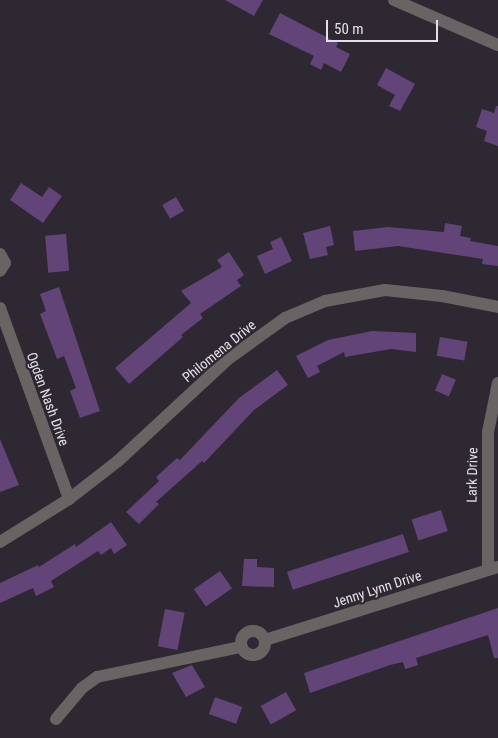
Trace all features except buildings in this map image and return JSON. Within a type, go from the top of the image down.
[{"type":"street","points":[[394,0],[498,45]]},
{"type":"street","points":[[0,254],[5,263],[0,271]]},
{"type":"street","name":"Philomena Drive","points":[[0,542],[69,499],[118,461],[228,360],[285,318],[324,301],[385,290],[442,296],[498,307]]},
{"type":"street","name":"Ogden Nash Drive","points":[[0,308],[69,499]]},
{"type":"street","name":"Lark Drive","points":[[493,567],[488,432],[498,384]]},
{"type":"street","name":"Jenny Lynn Drive","points":[[241,647],[247,654],[256,656],[264,649],[265,640],[493,567]]},
{"type":"street","points":[[56,719],[82,688],[97,677],[241,647],[242,638],[249,632],[259,632],[265,640]]}]
